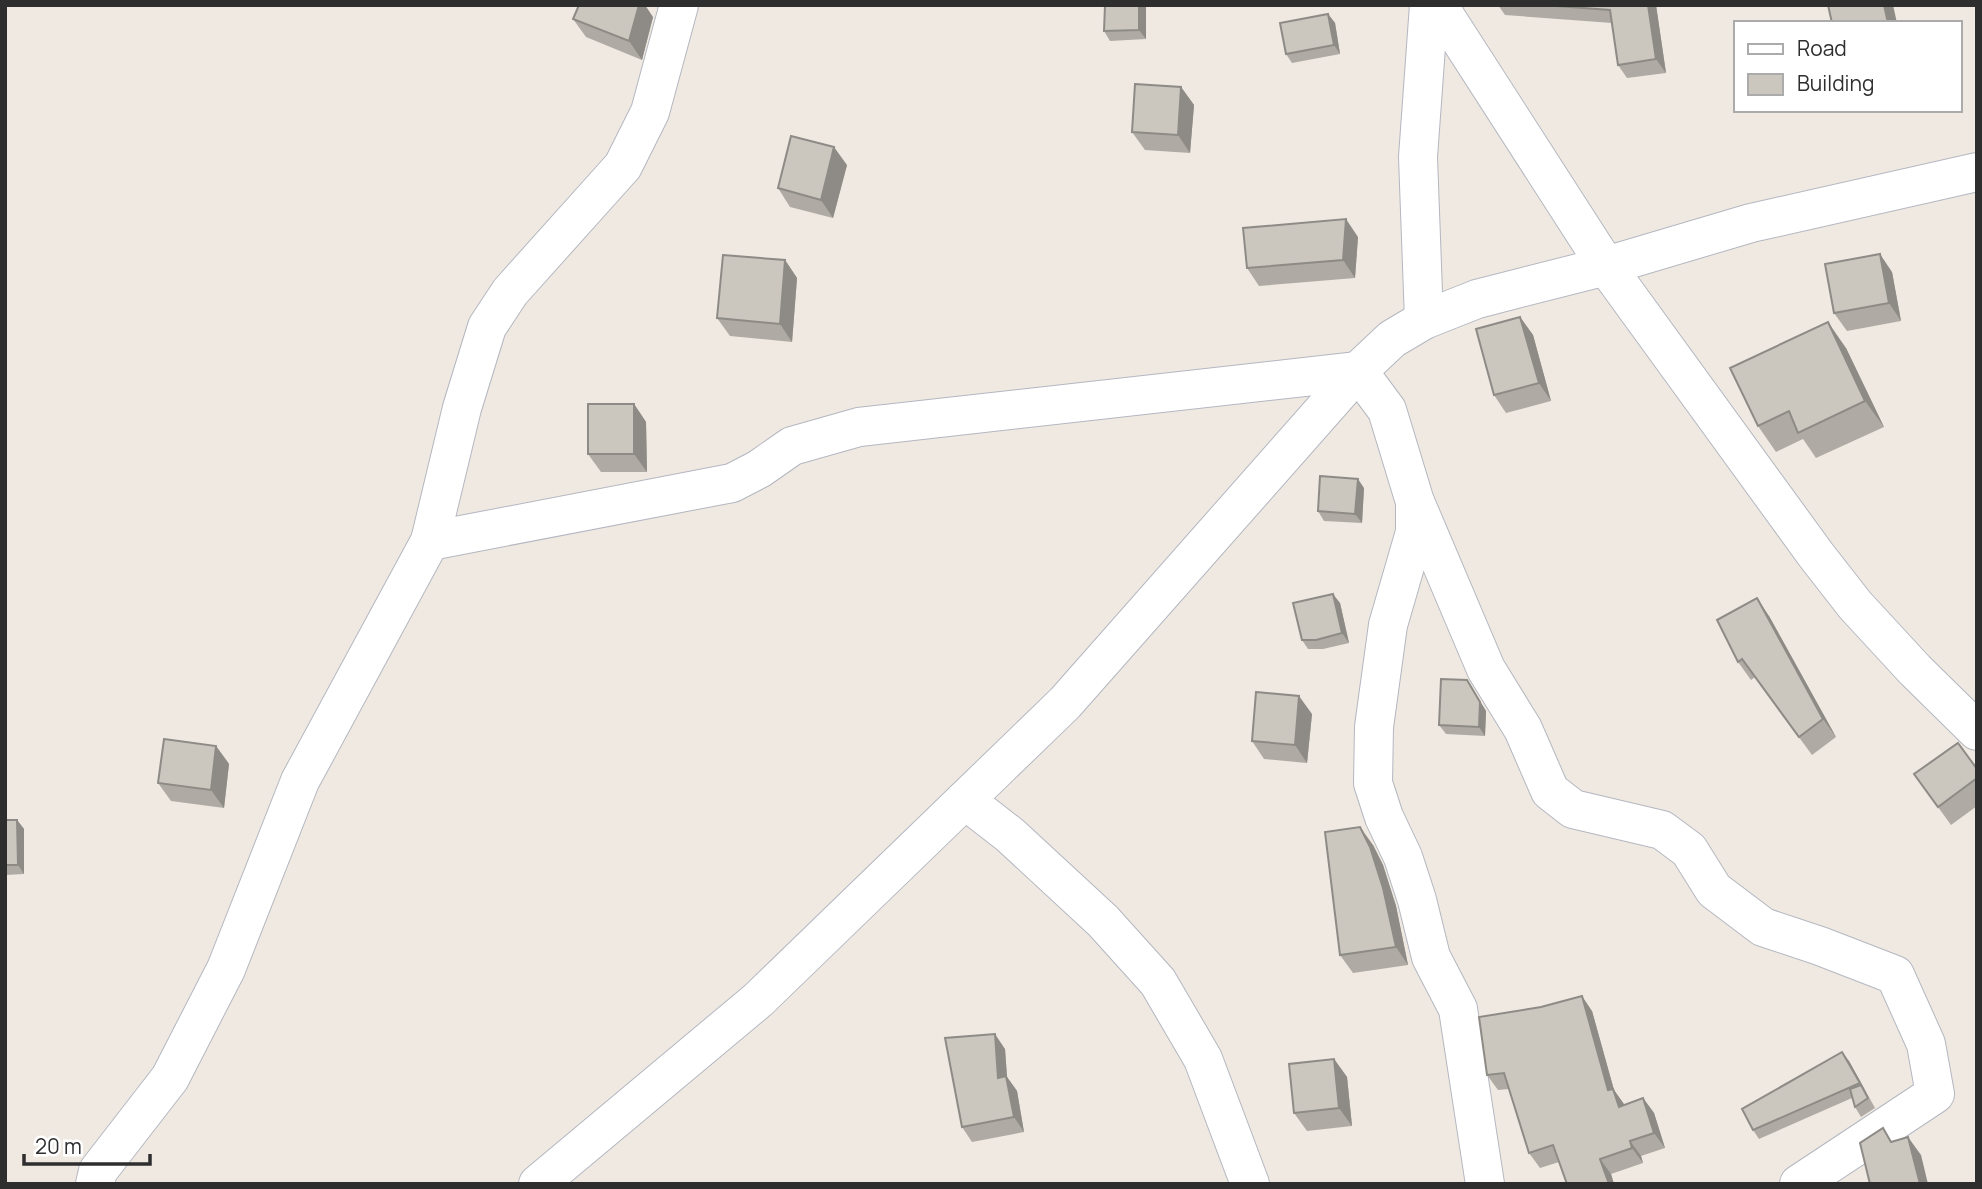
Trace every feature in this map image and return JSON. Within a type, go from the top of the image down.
[{"type":"street","points":[[95,1184],[99,1171],[170,1078],[226,969],[300,782],[430,541],[462,408],[487,327],[510,292],[623,166],[650,112],[679,5]]},
{"type":"street","points":[[1424,320],[1418,157],[1429,5]]},
{"type":"street","points":[[1438,5],[1606,266],[1816,555],[1855,605],[1915,670],[1977,731]]},
{"type":"street","points":[[538,1184],[758,1000],[1065,703],[1358,371],[1392,339],[1424,320],[1477,299],[1606,266],[1751,223],[1977,172]]},
{"type":"street","points":[[430,541],[732,483],[759,469],[792,446],[859,427],[1358,371]]},
{"type":"street","points":[[1358,371],[1387,410],[1415,502],[1486,668],[1523,729],[1550,791],[1573,809],[1662,831],[1689,850],[1714,890],[1763,927],[1895,975],[1926,1044],[1935,1094],[1799,1184]]},
{"type":"street","points":[[1415,502],[1415,532],[1388,625],[1374,727],[1373,783],[1384,817],[1403,857],[1431,957],[1458,1009],[1485,1184]]},
{"type":"street","points":[[965,800],[1010,835],[1102,920],[1158,982],[1203,1059],[1250,1184]]},
{"type":"building","points":[[579,5],[639,5],[629,41],[573,19]]},
{"type":"building","points":[[1105,5],[1139,5],[1139,30],[1104,31]]},
{"type":"building","points":[[1543,5],[1648,5],[1656,59],[1618,65],[1610,10]]},
{"type":"building","points":[[1828,5],[1884,5],[1888,21],[1832,21]]},
{"type":"building","points":[[1328,14],[1334,45],[1286,54],[1280,23]]},
{"type":"building","points":[[1135,84],[1181,87],[1178,135],[1132,132]]},
{"type":"building","points":[[791,136],[834,147],[821,200],[778,188]]},
{"type":"building","points":[[1346,219],[1343,260],[1247,268],[1243,228]]},
{"type":"building","points":[[1880,254],[1889,303],[1834,313],[1825,264]]},
{"type":"building","points":[[723,255],[785,260],[780,324],[717,318]]},
{"type":"building","points":[[1520,317],[1539,383],[1494,395],[1476,329]]},
{"type":"building","points":[[1828,322],[1865,401],[1798,433],[1789,411],[1758,426],[1730,368]]},
{"type":"building","points":[[588,404],[634,404],[634,454],[588,454]]},
{"type":"building","points":[[1320,476],[1358,479],[1355,514],[1318,511]]},
{"type":"building","points":[[1333,594],[1342,633],[1316,640],[1302,640],[1293,603]]},
{"type":"building","points":[[1757,598],[1823,719],[1799,737],[1742,659],[1738,662],[1717,620]]},
{"type":"building","points":[[1441,679],[1467,680],[1480,702],[1479,727],[1439,725]]},
{"type":"building","points":[[1256,692],[1299,696],[1295,745],[1252,741]]},
{"type":"building","points":[[164,739],[216,746],[211,790],[158,783]]},
{"type":"building","points":[[1958,743],[1977,769],[1977,778],[1938,807],[1914,774]]},
{"type":"building","points":[[5,820],[17,820],[18,865],[5,865]]},
{"type":"building","points":[[1360,827],[1370,847],[1383,888],[1396,947],[1340,955],[1325,832]]},
{"type":"building","points":[[1582,996],[1608,1090],[1613,1089],[1619,1107],[1643,1098],[1654,1133],[1630,1141],[1632,1148],[1600,1159],[1609,1184],[1567,1184],[1553,1145],[1529,1153],[1504,1073],[1487,1075],[1479,1017],[1541,1007]]},
{"type":"building","points":[[995,1034],[998,1078],[1006,1076],[1014,1117],[962,1127],[945,1038]]},
{"type":"building","points":[[1842,1052],[1860,1083],[1753,1130],[1742,1109]]},
{"type":"building","points":[[1334,1059],[1339,1108],[1294,1113],[1289,1064]]},
{"type":"building","points":[[1861,1085],[1868,1098],[1855,1107],[1850,1089]]},
{"type":"building","points":[[1883,1128],[1891,1142],[1908,1137],[1920,1184],[1870,1184],[1860,1143]]}]
